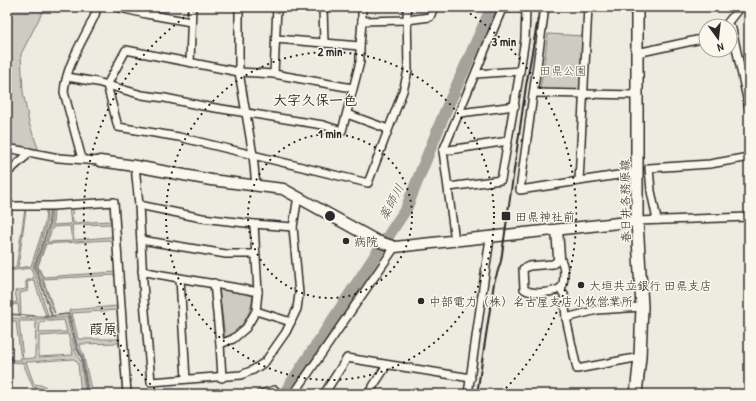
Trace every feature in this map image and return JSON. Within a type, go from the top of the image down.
[{"type":"main road","name":"春日井各務原線","points":[[636,394],[640,357],[642,307],[637,222],[637,7]]},
{"type":"street","points":[[82,159],[64,92],[70,66],[95,15],[97,7]]},
{"type":"street","points":[[116,7],[146,11],[191,22]]},
{"type":"street","points":[[190,62],[192,7]]},
{"type":"street","points":[[239,7],[240,72],[253,155],[256,186]]},
{"type":"street","points":[[274,74],[277,7]]},
{"type":"street","points":[[323,7],[324,43]]},
{"type":"street","points":[[67,77],[107,85],[142,95],[323,125],[342,131],[360,62],[362,7]]},
{"type":"street","points":[[352,88],[274,74],[240,72],[126,50],[107,85],[118,127],[179,137],[368,183],[403,91],[408,71],[407,7]]},
{"type":"street","points":[[362,21],[407,20],[430,17],[434,7]]},
{"type":"street","points":[[545,7],[520,190],[638,172]]},
{"type":"street","points":[[579,181],[588,7]]},
{"type":"street","points":[[733,18],[740,7]]},
{"type":"street","points":[[449,187],[501,180],[525,39],[526,9],[502,9],[443,151],[455,241]]},
{"type":"street","points":[[276,39],[360,46]]},
{"type":"street","points":[[637,53],[698,40]]},
{"type":"street","points":[[738,57],[749,108]]},
{"type":"street","points":[[476,74],[520,71]]},
{"type":"street","points":[[534,93],[637,95]]},
{"type":"street","points":[[460,113],[514,106]]},
{"type":"street","points":[[347,114],[388,129]]},
{"type":"street","points":[[443,151],[508,141]]},
{"type":"street","points":[[7,148],[59,158],[100,161],[211,180],[283,189],[377,241],[395,247],[657,220],[749,217]]},
{"type":"street","points":[[7,173],[29,152]]},
{"type":"street","points":[[657,220],[651,191],[649,168],[710,164],[749,157]]},
{"type":"street","points":[[135,166],[140,205],[142,271],[151,382],[222,378],[241,375],[253,370],[265,362],[292,322],[297,309],[298,294],[294,227],[298,196]]},
{"type":"street","points":[[7,206],[52,206],[114,202],[127,394]]},
{"type":"street","points":[[140,205],[202,218],[294,227]]},
{"type":"street","points":[[220,344],[233,339],[246,328],[256,310],[258,292],[254,224]]},
{"type":"street","points":[[557,230],[559,257],[562,260],[564,274],[562,287],[555,291],[534,293],[524,289],[523,269],[526,267],[553,264],[559,257]]},
{"type":"street","points":[[468,394],[490,238]]},
{"type":"street","points":[[141,240],[226,254],[255,254]]},
{"type":"street","points":[[294,394],[395,247]]},
{"type":"street","points":[[142,271],[258,292]]},
{"type":"street","points":[[180,279],[186,379]]},
{"type":"street","points":[[214,283],[222,378]]},
{"type":"street","points":[[560,289],[564,294],[566,318],[577,369],[640,357]]},
{"type":"street","points":[[566,318],[597,310],[642,307]]},
{"type":"street","points":[[256,310],[292,322]]},
{"type":"street","points":[[324,394],[347,358],[471,378]]},
{"type":"street","points":[[368,394],[386,365]]},
{"type":"street","points":[[260,394],[275,390]]},
{"type":"green space","points":[[7,7],[45,7],[21,54],[23,92],[29,123],[39,151],[7,144]]},
{"type":"green space","name":"田県公園","points":[[548,34],[585,36],[581,91],[540,90]]},
{"type":"green space","points":[[114,202],[127,394],[123,394],[119,343],[80,344],[92,394],[89,394],[82,355],[78,348],[69,311],[118,306],[115,275],[43,279],[54,313],[37,266],[51,226],[52,206]],"holes":[[[110,205],[111,221],[73,223],[72,207]],[[69,207],[71,224],[53,225],[54,209]],[[112,224],[112,236],[110,237],[74,240],[72,225]],[[70,226],[72,241],[47,242],[53,227]],[[108,240],[113,242],[115,272],[44,277],[38,266],[46,244]],[[117,310],[119,339],[78,339],[72,313]]]},
{"type":"green space","points":[[47,206],[47,223],[33,266],[48,315],[46,316],[34,280],[27,282],[28,291],[20,293],[21,315],[19,314],[18,304],[7,306],[7,304],[17,302],[15,291],[26,289],[26,281],[34,278],[31,268],[7,271],[7,269],[16,268],[25,209]],"holes":[[[46,208],[45,223],[31,266],[18,268],[26,209]]]},
{"type":"green space","points":[[219,288],[253,294],[248,315],[245,320],[237,330],[225,338]]},
{"type":"green space","points":[[67,317],[75,351],[81,362],[85,394],[81,394],[78,363],[74,359],[26,362],[34,384],[45,386],[46,394],[43,394],[42,389],[33,387],[23,363],[11,362],[9,355],[7,355],[7,353],[10,354],[12,360],[21,360],[16,321],[7,321],[7,318],[49,319]],"holes":[[[64,320],[67,332],[39,333],[40,322]],[[19,321],[36,321],[35,358],[23,359]],[[68,334],[73,355],[39,357],[39,336]]]},
{"type":"waterway","name":"薬師川","points":[[284,394],[406,209],[445,112],[492,7]]},
{"type":"waterway","points":[[50,208],[49,225],[35,266],[52,316]]},
{"type":"waterway","points":[[7,314],[46,317],[68,314],[77,349],[82,358],[87,394]]},
{"type":"railway","points":[[477,394],[494,283],[501,261],[526,86],[540,7]]},
{"type":"place","name":"田県神社前","points":[[506,216]]},
{"type":"place","name":"病院","points":[[346,241]]},
{"type":"place","name":"大垣共立銀行 田県支店","points":[[581,285]]},
{"type":"place","name":"中部電力（株）名古屋支店小牧営業所","points":[[421,301]]},
{"type":"district","name":"大字久保一色","points":[[315,99]]},
{"type":"district","name":"葭原","points":[[103,328]]}]
